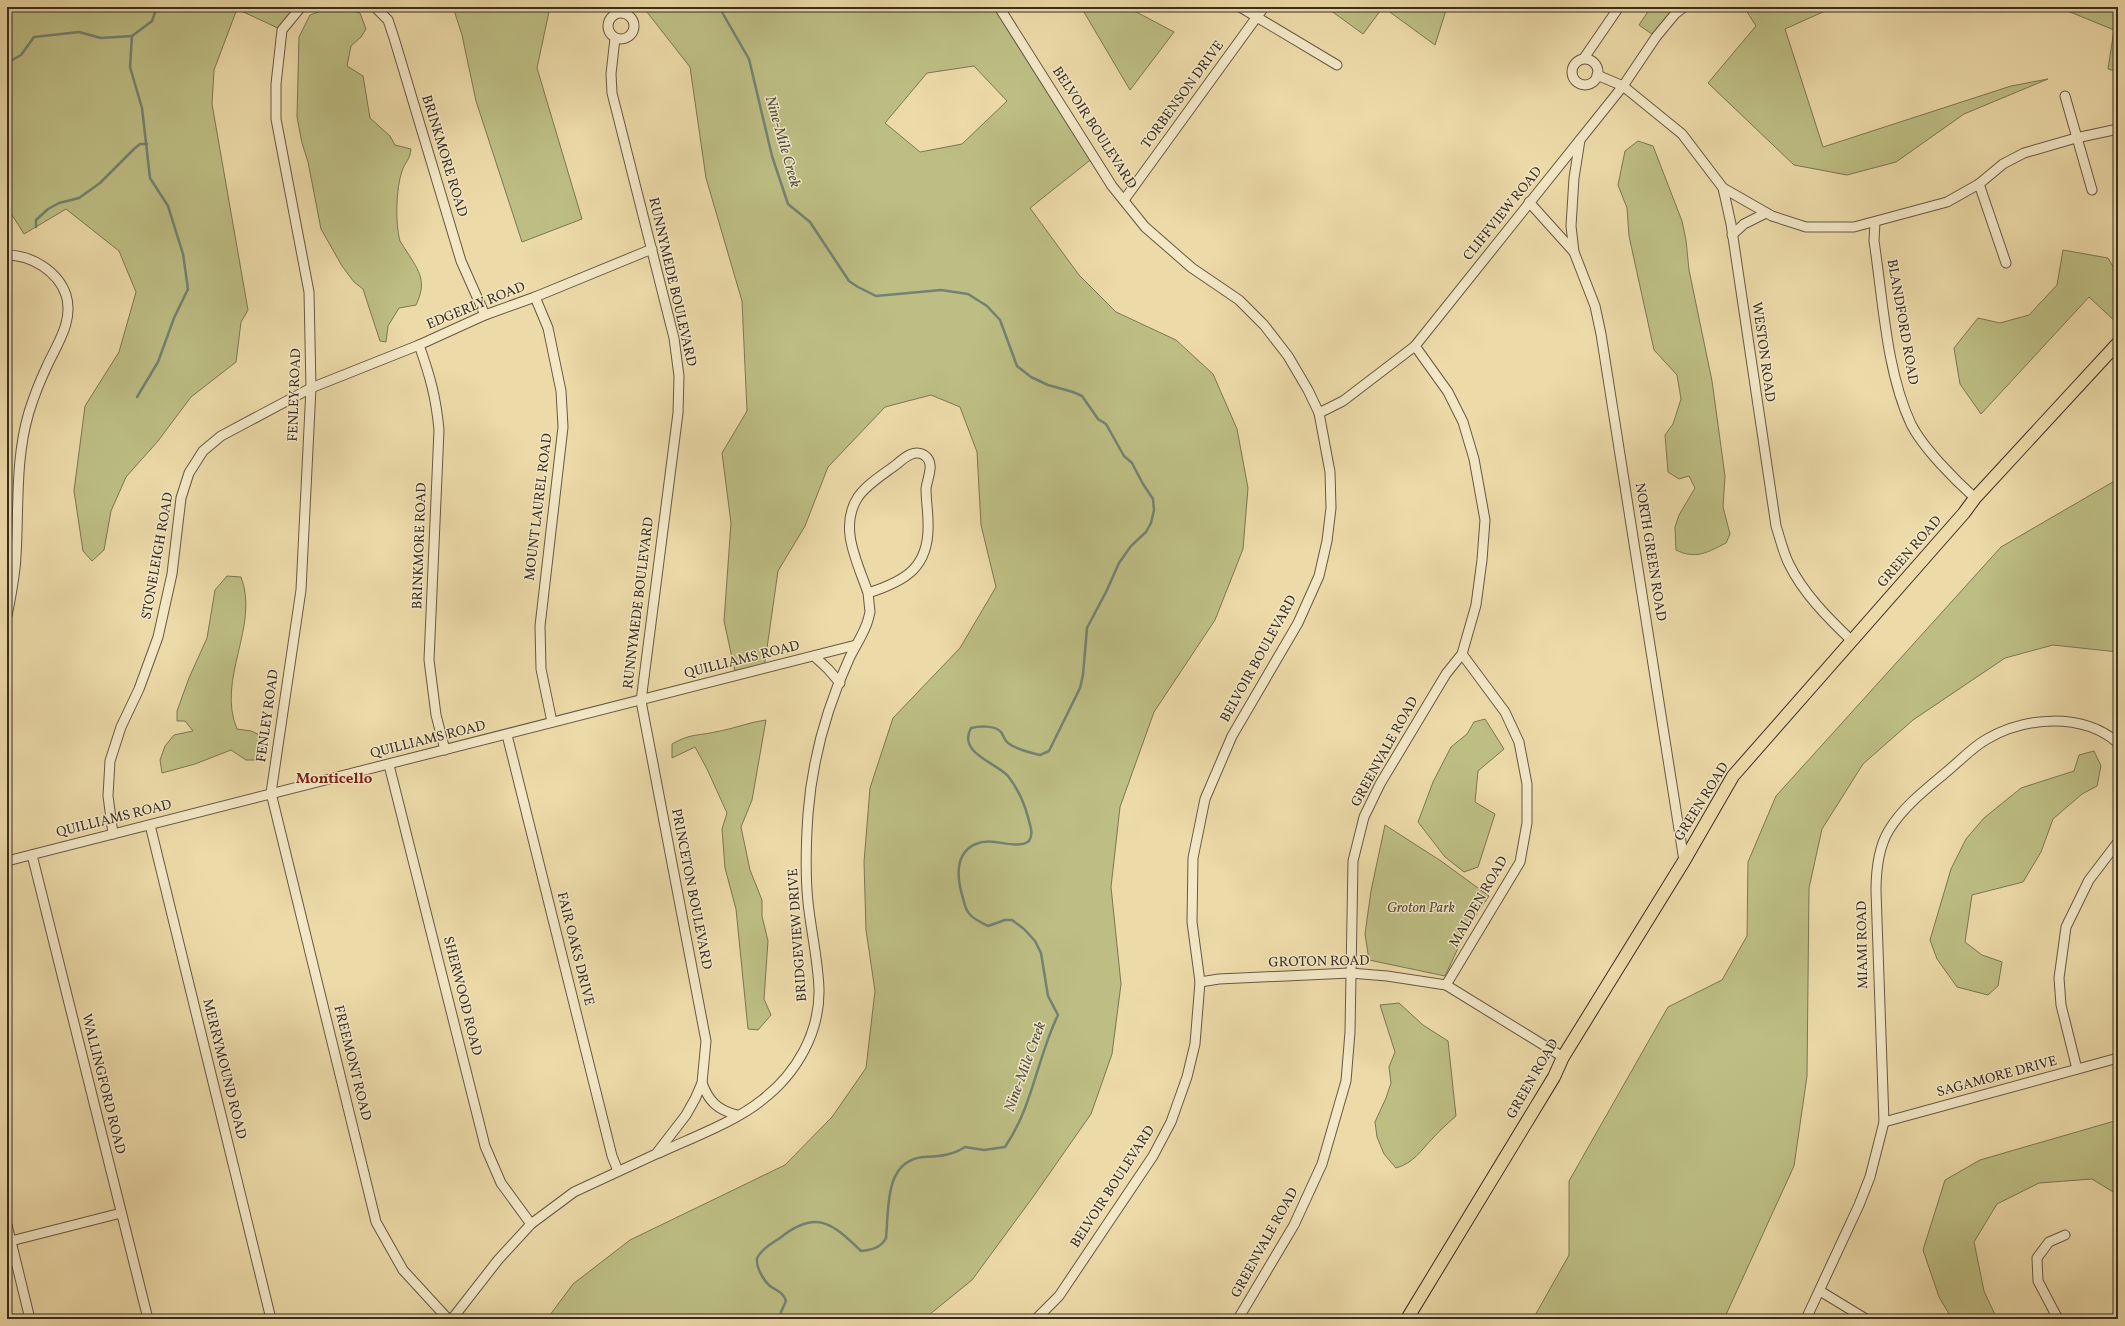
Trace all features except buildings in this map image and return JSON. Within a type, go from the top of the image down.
[{"type":"main road","name":"GREEN ROAD","points":[[1407,1319],[1554,1077],[1563,1057],[1684,861],[1733,776],[1964,513],[1975,498],[2118,343]]},
{"type":"street","name":"FENLEY ROAD","points":[[271,793],[301,590],[311,388],[309,292],[276,119],[276,84],[282,30],[300,7]]},
{"type":"street","name":"BRINKMORE ROAD","points":[[375,7],[388,20],[461,261],[485,315]]},
{"type":"street","name":"BELVOIR BOULEVARD","points":[[999,7],[1112,186],[1151,232],[1192,268],[1239,300],[1264,325],[1288,356],[1308,390],[1319,413],[1330,472],[1330,508],[1327,541],[1319,576],[1298,623],[1232,736],[1205,799],[1193,858],[1192,922],[1200,982],[1195,1044],[1187,1077],[1171,1122],[1141,1174],[1059,1296],[1036,1319]]},
{"type":"street","points":[[1240,7],[1337,65]]},
{"type":"street","name":"TORBENSON DRIVE","points":[[1124,200],[1264,7]]},
{"type":"street","points":[[1584,58],[1595,63],[1597,75],[1589,84],[1576,82],[1572,74],[1573,65],[1584,58],[1619,7]]},
{"type":"street","name":"CLIFFVIEW ROAD","points":[[1319,413],[1343,401],[1415,346],[1623,86],[1656,37],[1675,14],[1684,7]]},
{"type":"street","name":"RUNNYMEDE BOULEVARD","points":[[615,38],[611,74],[612,93],[674,338],[679,376],[678,413],[641,700]]},
{"type":"street","name":"WESTON ROAD","points":[[1597,75],[1623,86],[1682,134],[1723,188],[1732,235],[1776,526],[1789,563],[1800,583],[1830,620],[1851,640]]},
{"type":"street","points":[[2065,96],[2092,190]]},
{"type":"street","points":[[1723,188],[1766,212],[1806,227],[1854,227],[1947,202],[1979,184],[2003,164],[2024,153],[2076,138],[2118,129]]},
{"type":"street","name":"NORTH GREEN ROAD","points":[[1580,140],[1574,178],[1571,226],[1574,252],[1595,306],[1601,334],[1684,861]]},
{"type":"street","points":[[1979,184],[2006,263]]},
{"type":"street","name":"NORTH GREEN ROAD","points":[[1529,202],[1574,252]]},
{"type":"street","points":[[1732,235],[1744,224],[1766,212]]},
{"type":"street","name":"BLANDFORD ROAD","points":[[1875,222],[1874,241],[1893,368],[1900,394],[1912,425],[1934,455],[1975,498]]},
{"type":"street","name":"EDGERLY ROAD","points":[[311,388],[419,345],[485,315],[535,297],[652,249]]},
{"type":"street","points":[[7,255],[29,259],[51,272],[60,282],[66,295],[67,321],[64,332],[37,386],[23,438],[18,481],[16,557],[13,587],[7,616]]},
{"type":"street","name":"MOUNT LAUREL ROAD","points":[[535,297],[548,328],[551,341],[560,391],[563,427],[540,626],[541,669],[552,722]]},
{"type":"street","name":"BRINKMORE ROAD","points":[[419,345],[431,376],[437,400],[439,430],[429,660],[436,715],[445,750]]},
{"type":"street","name":"GREENVALE ROAD","points":[[1238,1319],[1294,1225],[1322,1164],[1346,1081],[1350,1032],[1353,861],[1364,817],[1380,784],[1446,674],[1462,654],[1476,605],[1482,560],[1485,520],[1474,459],[1463,422],[1448,392],[1415,346]]},
{"type":"street","name":"STONELEIGH ROAD","points":[[113,834],[108,796],[110,761],[120,727],[139,689],[158,638],[172,574],[181,498],[188,473],[203,451],[221,436],[311,388]]},
{"type":"street","name":"BRIDGEVIEW DRIVE","points":[[656,1154],[737,1115],[762,1101],[779,1086],[792,1069],[803,1053],[811,1035],[817,1012],[819,990],[806,872],[808,813],[822,733],[840,683],[868,620],[870,607],[868,593],[852,545],[849,530],[852,512],[858,498],[867,487],[904,458],[913,453],[920,453],[925,456],[930,467],[926,489],[928,539],[924,553],[908,576],[891,586],[868,593]]},
{"type":"street","name":"QUILLIAMS ROAD","points":[[7,861],[856,645]]},
{"type":"street","name":"MALDEN ROAD","points":[[1446,985],[1520,862],[1527,822],[1527,784],[1519,742],[1505,712],[1462,654]]},
{"type":"street","points":[[814,656],[840,683]]},
{"type":"street","name":"PRINCETON BOULEVARD","points":[[452,1319],[511,1244],[531,1224],[574,1192],[656,1154],[686,1115],[702,1083],[706,1041],[641,700]]},
{"type":"street","name":"MIAMI ROAD","points":[[1806,1319],[1868,1184],[1879,1149],[1884,1122],[1876,870],[1881,849],[1889,830],[1904,810],[1925,789],[1986,739],[2014,726],[2035,721],[2062,721],[2084,726],[2110,737],[2118,743]]},
{"type":"street","name":"FAIR OAKS DRIVE","points":[[507,734],[612,1156],[618,1171]]},
{"type":"street","name":"SHERWOOD ROAD","points":[[389,765],[485,1146],[502,1183],[531,1224]]},
{"type":"street","name":"FREEMONT ROAD","points":[[271,793],[376,1222],[403,1270],[448,1319]]},
{"type":"street","name":"MERRYMOUND ROAD","points":[[150,825],[271,1319]]},
{"type":"street","points":[[2077,1069],[2061,1005],[2059,978],[2066,927],[2089,880],[2118,842]]},
{"type":"street","name":"WALLINGFORD ROAD","points":[[32,855],[148,1319]]},
{"type":"street","name":"GROTON ROAD","points":[[1200,982],[1219,979],[1350,973],[1387,976],[1446,985],[1563,1057]]},
{"type":"street","name":"SAGAMORE DRIVE","points":[[1884,1122],[2118,1058]]},
{"type":"street","points":[[702,1083],[706,1096],[715,1106],[724,1112],[737,1115]]},
{"type":"street","points":[[9,1241],[121,1213]]},
{"type":"street","points":[[7,1225],[9,1241],[30,1319]]},
{"type":"street","points":[[2058,1319],[2038,1281],[2037,1258],[2049,1242],[2065,1235]]},
{"type":"street","points":[[1820,1291],[1866,1319]]},
{"type":"green space","points":[[7,7],[301,7],[282,30],[237,9],[214,70],[212,104],[248,310],[241,322],[236,362],[191,397],[158,441],[126,477],[111,511],[104,550],[92,561],[83,551],[74,491],[85,406],[119,352],[136,292],[119,251],[66,209],[24,234],[7,207]]},
{"type":"green space","points":[[453,7],[550,7],[537,68],[582,219],[522,242],[476,101],[462,35]]},
{"type":"green space","points":[[643,7],[999,7],[1094,157],[1030,208],[1079,275],[1116,312],[1176,340],[1213,374],[1237,429],[1248,488],[1243,549],[1215,620],[1154,712],[1120,807],[1111,887],[1121,984],[1112,1054],[1091,1114],[1033,1197],[972,1280],[924,1319],[547,1319],[573,1284],[630,1240],[785,1165],[832,1117],[866,1068],[875,991],[866,930],[864,862],[870,788],[893,718],[960,648],[996,587],[981,525],[977,452],[960,407],[931,395],[885,407],[828,467],[805,526],[778,571],[764,669],[736,676],[724,621],[731,523],[722,453],[747,411],[742,301],[706,178],[690,67]],"holes":[[[974,66],[1007,101],[962,144],[920,152],[885,123],[927,73]]]},
{"type":"green space","points":[[1081,7],[1127,7],[1174,32],[1130,90]]},
{"type":"green space","points":[[1332,7],[1383,7],[1363,34],[1330,10]]},
{"type":"green space","points":[[1383,7],[1447,7],[1435,45]]},
{"type":"green space","points":[[1651,7],[1684,7],[1656,37],[1639,25]]},
{"type":"green space","points":[[1744,7],[1834,7],[1785,29],[1823,147],[2011,86],[2048,79],[1964,114],[1896,162],[1847,175],[1794,165],[1708,83],[1756,26]]},
{"type":"green space","points":[[2058,7],[2118,7],[2118,72],[2108,69],[2114,30]]},
{"type":"green space","points":[[329,8],[345,9],[360,13],[366,29],[361,37],[351,46],[347,66],[363,76],[370,118],[390,136],[395,145],[411,149],[410,156],[402,171],[398,187],[397,225],[400,241],[418,271],[421,290],[416,305],[399,308],[388,326],[386,342],[380,341],[363,289],[354,282],[342,266],[321,229],[308,162],[302,143],[297,117],[299,37],[310,15]]},
{"type":"green space","points":[[1638,141],[1653,146],[1682,221],[1686,240],[1689,270],[1712,381],[1725,476],[1723,507],[1730,534],[1726,543],[1708,552],[1696,555],[1683,553],[1676,550],[1675,527],[1679,515],[1695,488],[1689,476],[1679,479],[1668,472],[1665,435],[1673,424],[1681,399],[1677,375],[1654,350],[1629,236],[1627,208],[1618,185],[1625,151]]},
{"type":"green space","points":[[2063,250],[2108,258],[2118,275],[2118,324],[2089,297],[1981,414],[1960,384],[1954,348],[1978,318],[2000,323],[2029,315],[2057,285]]},
{"type":"green space","points":[[2118,479],[2118,652],[2053,645],[2005,658],[1913,720],[1863,764],[1822,829],[1809,888],[1807,1076],[1794,1166],[1724,1319],[1533,1319],[1569,1255],[1569,1181],[1668,1007],[1722,980],[1747,936],[1748,862],[1776,796],[2001,547]]},
{"type":"green space","points":[[227,576],[241,577],[245,596],[243,633],[231,691],[232,710],[237,729],[251,731],[262,736],[263,749],[255,760],[246,760],[231,750],[195,764],[162,773],[160,760],[165,746],[174,735],[193,731],[185,721],[177,721],[177,711],[189,678],[207,638],[215,590]]},
{"type":"green space","points":[[1485,719],[1504,749],[1478,771],[1475,802],[1495,814],[1478,867],[1464,872],[1445,857],[1418,822],[1433,782],[1451,747],[1467,734],[1474,722]]},
{"type":"green space","points":[[766,720],[752,800],[741,827],[750,870],[762,900],[762,916],[768,941],[764,999],[771,1015],[758,1030],[748,1029],[736,909],[725,868],[722,829],[727,813],[695,747],[672,758],[672,744],[690,736],[713,733]]},
{"type":"green space","points":[[2094,751],[2101,766],[2097,786],[2082,794],[2053,819],[2041,852],[2023,882],[1972,895],[1965,942],[1982,955],[2002,962],[1998,986],[1988,995],[1957,987],[1937,959],[1930,940],[1951,869],[1966,839],[1984,818],[2021,788],[2074,771],[2079,755]]},
{"type":"green space","name":"Groton Park","points":[[1385,825],[1441,861],[1489,896],[1467,929],[1445,976],[1369,960],[1365,934],[1371,891]]},
{"type":"green space","points":[[1399,1003],[1423,1025],[1448,1041],[1456,1116],[1408,1163],[1396,1168],[1384,1154],[1377,1137],[1375,1122],[1391,1083],[1389,1067],[1395,1052],[1380,1005]]},
{"type":"green space","points":[[2118,1120],[2118,1195],[2092,1179],[2039,1183],[1997,1204],[1974,1242],[1984,1291],[1997,1319],[1952,1319],[1939,1297],[1923,1250],[1945,1180],[1980,1160]]},
{"type":"waterway","points":[[7,63],[21,55],[34,37],[79,32],[101,38],[132,36],[152,21],[157,7]]},
{"type":"waterway","name":"Nine-Mile Creek","points":[[719,7],[749,59],[772,156],[788,204],[810,222],[849,281],[876,296],[941,290],[968,294],[987,306],[1000,320],[1017,366],[1031,377],[1048,385],[1082,396],[1098,419],[1106,424],[1124,456],[1132,463],[1153,499],[1154,510],[1151,523],[1146,532],[1131,546],[1119,563],[1087,628],[1083,675],[1080,688],[1049,751],[1040,755],[1019,749],[1007,742],[1001,732],[991,727],[971,728],[968,737],[969,744],[974,751],[1003,771],[1012,781],[1025,806],[1031,826],[1029,841],[1024,844],[1018,845],[990,842],[976,844],[969,848],[964,854],[959,867],[959,883],[961,891],[967,910],[972,917],[988,926],[1005,920],[1012,920],[1024,929],[1035,941],[1041,953],[1048,996],[1058,1015],[1022,1115],[1005,1147],[984,1150],[965,1147],[950,1154],[910,1160],[901,1167],[891,1188],[886,1238],[879,1246],[861,1251],[851,1241],[832,1227],[823,1223],[814,1222],[804,1224],[793,1229],[764,1249],[757,1258],[757,1262],[760,1273],[767,1283],[785,1298],[786,1301],[781,1312],[781,1319]]},
{"type":"waterway","points":[[132,36],[130,67],[142,108],[150,178],[168,206],[183,254],[188,289],[174,318],[158,362],[137,397]]},
{"type":"waterway","points":[[36,227],[36,220],[48,209],[59,203],[79,198],[100,183],[140,144],[147,144]]},
{"type":"district","name":"Monticello","points":[[334,779]]}]
